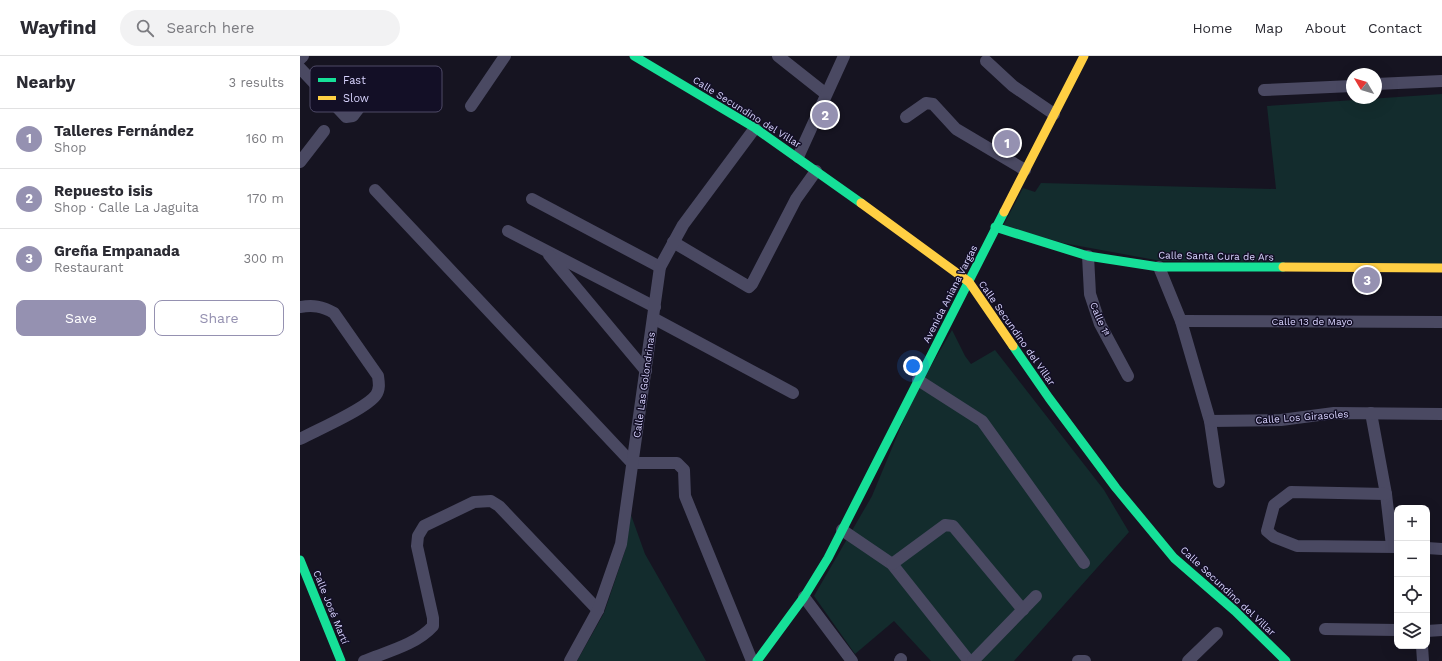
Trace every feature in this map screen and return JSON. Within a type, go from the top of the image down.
[{"type":"street","points":[[300,59],[303,56]]},
{"type":"street","points":[[471,106],[505,56]]},
{"type":"street","name":"Calle Secundino del Villar","points":[[634,56],[755,128],[798,157],[969,282],[1041,387],[1116,488],[1174,558],[1235,611],[1286,661]]},
{"type":"street","points":[[778,56],[826,94]]},
{"type":"street","points":[[798,157],[844,56]]},
{"type":"street","name":"Avenida Aniana Vargas","points":[[756,661],[818,576],[1025,170],[1085,58]]},
{"type":"street","points":[[986,61],[1013,86],[1054,114]]},
{"type":"street","points":[[300,68],[310,79]]},
{"type":"street","points":[[1382,84],[1442,81]]},
{"type":"street","points":[[1264,90],[1346,86]]},
{"type":"street","points":[[906,117],[926,103],[933,104],[956,129],[1025,170]]},
{"type":"street","points":[[341,112],[349,118],[356,112]]},
{"type":"street","name":"Calle Las Golondrinas","points":[[570,661],[598,610],[621,544],[660,267],[683,225],[755,128]]},
{"type":"street","points":[[300,162],[324,131]]},
{"type":"street","points":[[673,242],[749,287],[752,284],[796,199],[816,170]]},
{"type":"street","points":[[375,190],[632,463],[677,463],[682,466],[684,470],[685,496],[752,661]]},
{"type":"street","points":[[532,199],[660,267]]},
{"type":"street","name":"Calle Santa Cura de Ars","points":[[996,227],[1088,256],[1159,267],[1442,268]]},
{"type":"street","points":[[508,231],[545,250],[654,312],[793,394]]},
{"type":"street","points":[[545,250],[646,371]]},
{"type":"street","name":"Calle 1ª","points":[[1088,256],[1090,294],[1100,324],[1128,376]]},
{"type":"street","points":[[1159,267],[1181,321],[1210,421],[1220,482]]},
{"type":"street","points":[[300,307],[324,307],[334,313],[378,376],[379,385],[377,394],[364,405],[300,439]]},
{"type":"street","name":"Calle 13 de Mayo","points":[[1181,321],[1442,322]]},
{"type":"street","points":[[918,380],[982,421],[1084,562]]},
{"type":"street","name":"Calle Los Girasoles","points":[[1210,421],[1281,420],[1334,413],[1442,414]]},
{"type":"street","points":[[1371,413],[1386,494],[1394,546],[1297,546],[1274,537],[1267,531],[1274,505],[1291,492],[1386,494]]},
{"type":"street","points":[[364,661],[417,639],[426,634],[433,626],[433,618],[417,546],[418,536],[424,526],[478,501],[491,501],[498,506],[598,610]]},
{"type":"street","points":[[892,564],[948,525],[953,526],[1023,610]]},
{"type":"street","points":[[842,530],[892,564],[969,661]]},
{"type":"street","points":[[1430,548],[1442,549]]},
{"type":"street","name":"Calle José Martí","points":[[300,560],[341,661]]},
{"type":"street","points":[[973,661],[1036,596]]},
{"type":"street","points":[[804,597],[852,661]]},
{"type":"street","points":[[1325,629],[1394,630]]},
{"type":"street","points":[[1430,631],[1442,630]]},
{"type":"street","points":[[1188,661],[1217,633]]},
{"type":"street","points":[[1422,649],[1423,661]]},
{"type":"street","points":[[1078,661],[1085,661]]},
{"type":"green space","points":[[1442,94],[1442,264],[1161,261],[1063,243],[1003,226],[1023,188],[1035,192],[1041,183],[1276,189],[1267,106],[1346,101],[1346,104],[1382,104],[1382,98]]},
{"type":"green space","points":[[952,330],[965,356],[971,364],[995,350],[1104,490],[1129,532],[1014,661],[931,661],[894,621],[855,654],[814,596],[872,496],[914,395]]},
{"type":"green space","points":[[631,515],[645,554],[706,661],[577,661],[604,613],[625,551]]},
{"type":"traffic: fast","points":[[634,56],[755,128],[861,203]]},
{"type":"traffic: fast","points":[[757,661],[804,597],[828,558],[1004,212]]},
{"type":"traffic: fast","points":[[995,227],[1088,256],[1159,267],[1283,267]]},
{"type":"traffic: fast","points":[[1013,346],[1049,398],[1116,488],[1174,558],[1235,611],[1286,661]]},
{"type":"traffic: fast","points":[[300,560],[341,661]]},
{"type":"traffic: slow","points":[[1004,212],[1084,56]]},
{"type":"traffic: slow","points":[[861,203],[969,282],[1013,346]]},
{"type":"traffic: slow","points":[[1283,267],[1442,268]]},
{"type":"place","name":"Repuesto isis","points":[[825,115]]},
{"type":"place","name":"Talleres Fernández","points":[[1007,143]]},
{"type":"place","name":"Greña Empanada","points":[[1367,280]]}]
